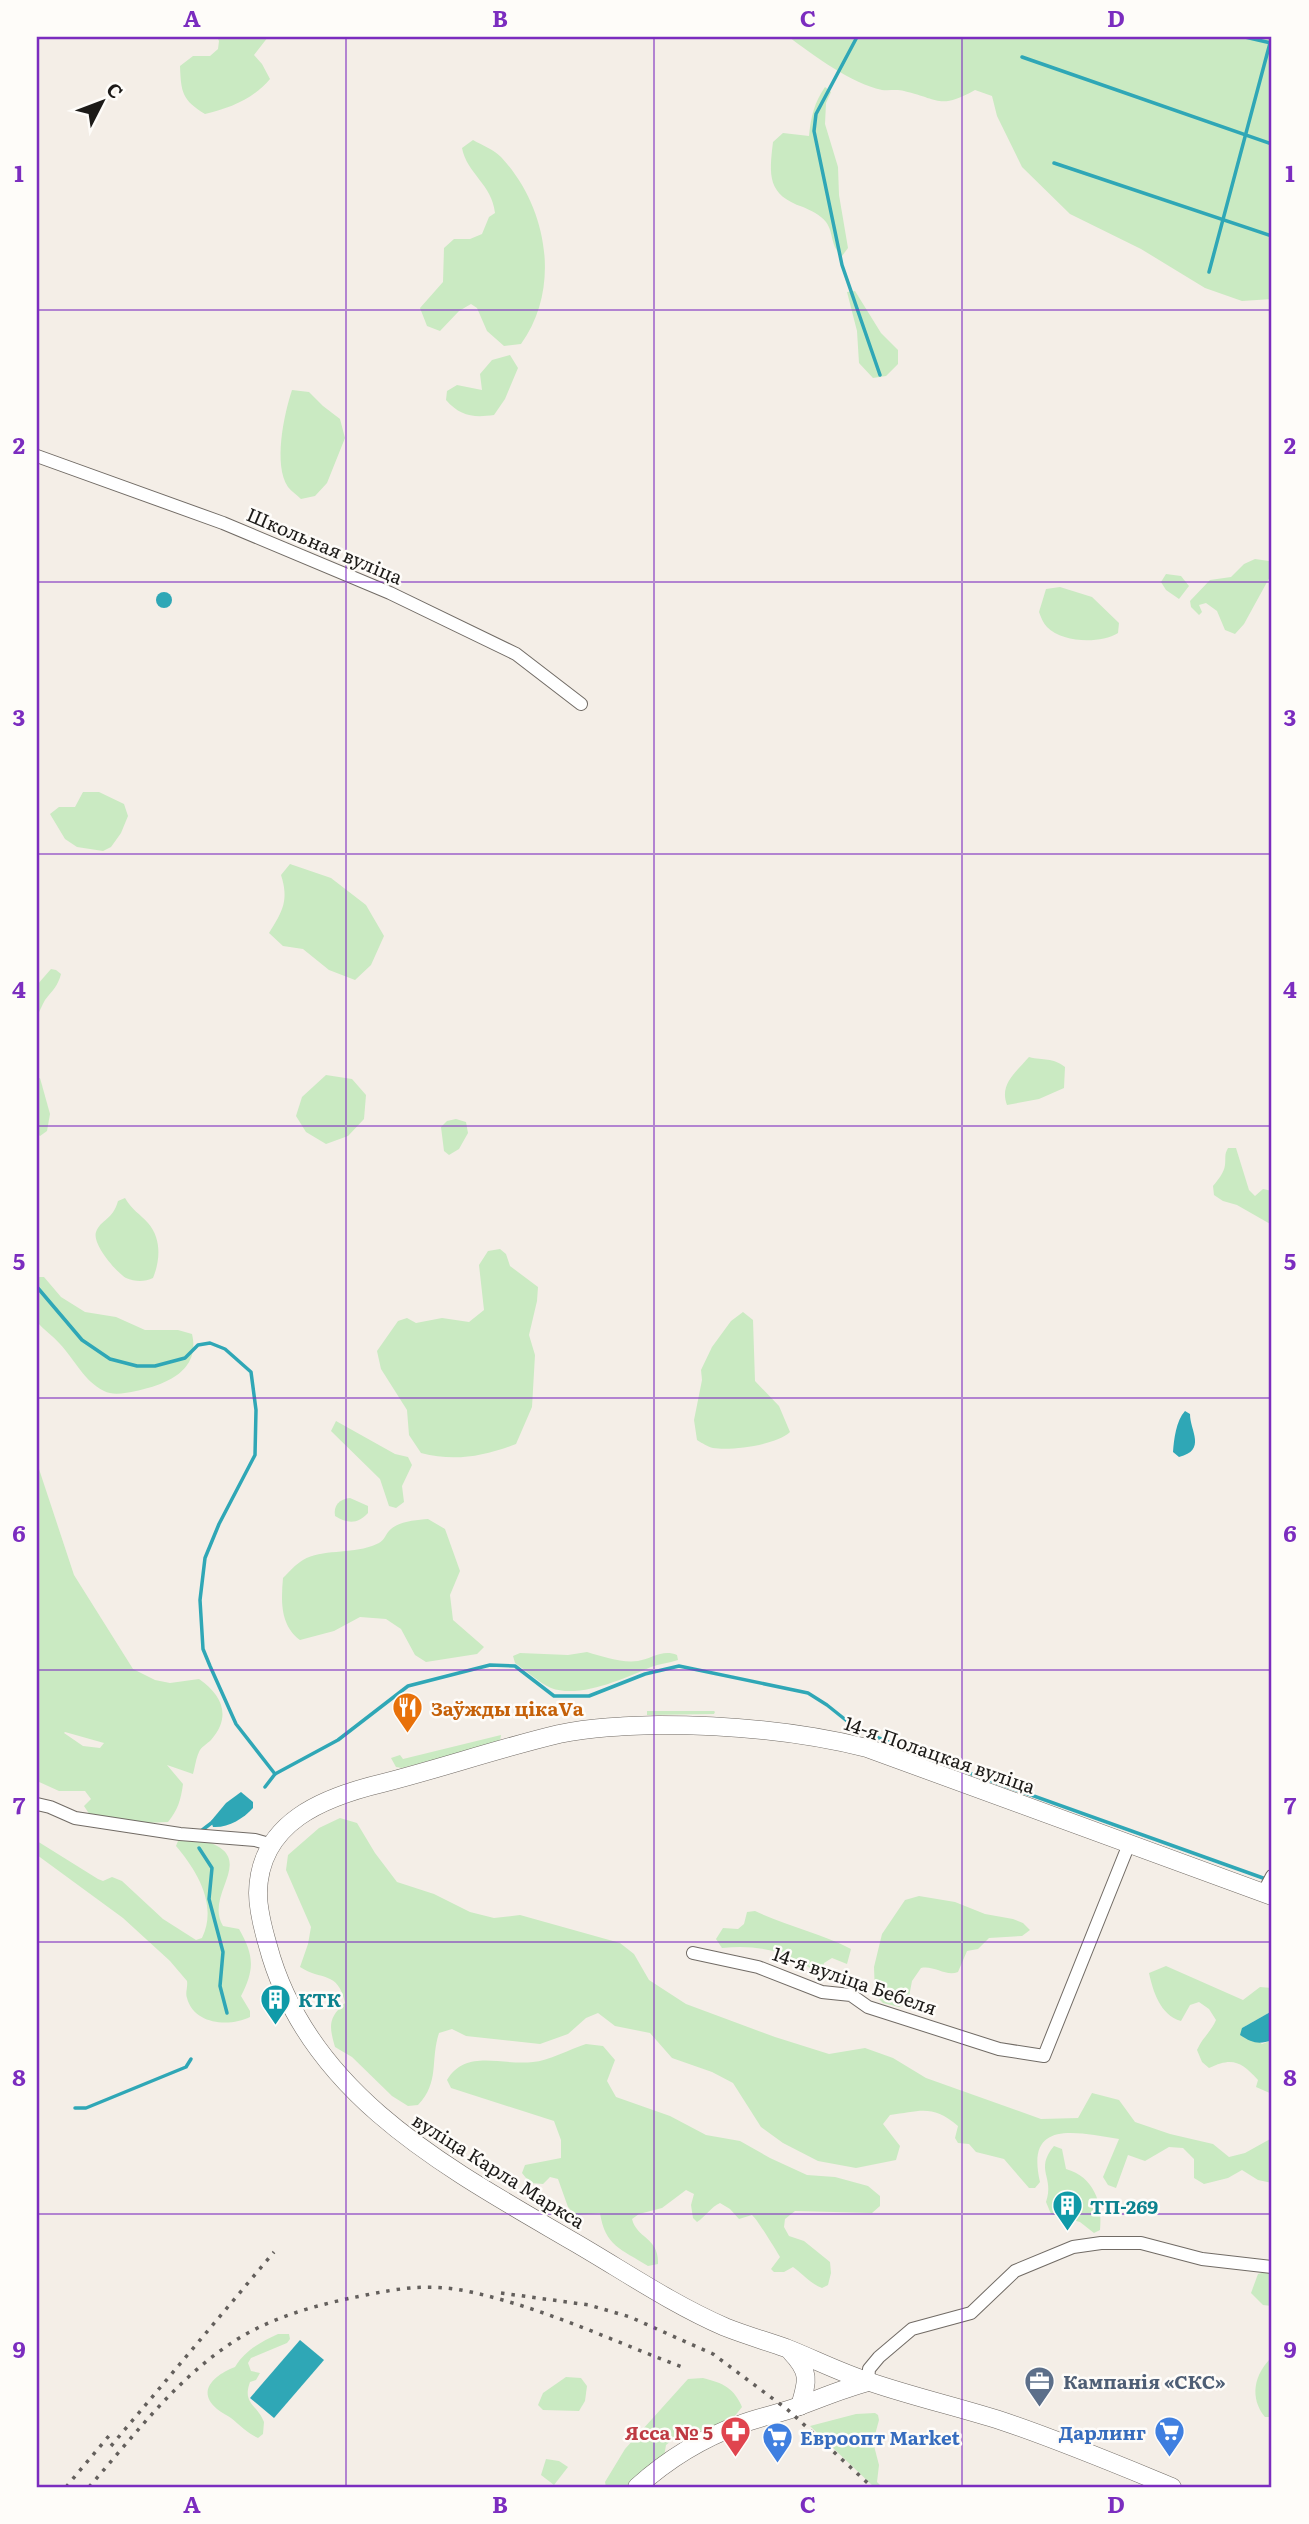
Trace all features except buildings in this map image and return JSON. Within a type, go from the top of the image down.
[{"type":"main road","name":"14-я Полацкая вуліца","points":[[269,1844],[297,1817],[339,1796],[562,1734],[605,1727],[738,1727],[819,1736],[867,1748],[1268,1894]]},
{"type":"main road","name":"вуліца Карла Маркса","points":[[269,1844],[259,1875],[257,1899],[274,1969],[293,2011],[318,2049],[395,2129],[471,2181],[677,2304],[727,2328],[788,2349],[868,2382],[1009,2424],[1172,2487]]},
{"type":"main road","points":[[788,2349],[803,2364],[807,2377],[800,2406]]},
{"type":"main road","points":[[637,2487],[670,2460],[706,2438],[739,2424],[868,2382]]},
{"type":"street","name":"Школьная вуліца","points":[[37,456],[223,523],[390,593],[516,654],[581,704]]},
{"type":"street","points":[[37,1804],[75,1818],[180,1834],[255,1840],[269,1844]]},
{"type":"street","name":"14-я вуліца Бебеля","points":[[692,1953],[758,1967],[822,1992],[851,1995],[869,2007],[999,2049],[1044,2056],[1129,1844]]},
{"type":"street","points":[[1268,1894],[1272,1877]]},
{"type":"street","points":[[868,2382],[869,2369],[878,2357],[912,2329],[971,2312],[1015,2272],[1073,2247],[1106,2243],[1141,2244],[1202,2259],[1272,2267]]},
{"type":"green space","points":[[217,37],[268,37],[254,55],[270,79],[240,102],[205,114],[184,95],[180,66],[193,56],[210,56],[218,49]]},
{"type":"green space","points":[[789,37],[1272,37],[1272,299],[1242,301],[1205,288],[1141,249],[1070,214],[1022,167],[997,116],[992,96],[975,90],[954,100],[939,101],[901,90],[882,90],[846,75]]},
{"type":"green space","points":[[825,87],[831,92],[826,103],[825,124],[838,167],[839,195],[848,248],[842,256],[824,219],[783,196],[777,190],[771,174],[773,142],[783,133],[809,136],[814,110]]},
{"type":"green space","points":[[473,140],[498,154],[517,177],[529,199],[544,248],[542,298],[534,322],[521,344],[504,346],[487,331],[477,308],[471,304],[459,311],[440,331],[427,326],[420,308],[443,282],[444,248],[454,239],[470,239],[482,234],[489,217],[495,213],[489,194],[469,165],[462,148]]},
{"type":"green space","points":[[855,291],[881,333],[898,350],[898,364],[886,376],[873,378],[859,363],[857,331],[847,292]]},
{"type":"green space","points":[[510,355],[518,368],[505,399],[494,415],[467,415],[456,410],[446,400],[447,391],[457,385],[482,390],[480,374],[492,360]]},
{"type":"green space","points":[[292,390],[309,392],[340,419],[345,438],[327,483],[315,496],[301,499],[288,487],[281,466],[283,425]]},
{"type":"green space","points":[[1255,559],[1269,561],[1272,573],[1244,624],[1235,634],[1225,630],[1217,611],[1206,603],[1199,605],[1202,612],[1199,615],[1191,607],[1190,601],[1210,580],[1231,577],[1244,564]]},
{"type":"green space","points":[[1166,574],[1181,576],[1189,586],[1179,599],[1166,590],[1161,582]]},
{"type":"green space","points":[[1060,587],[1092,597],[1119,623],[1118,633],[1102,639],[1082,640],[1062,636],[1047,627],[1039,612],[1046,589]]},
{"type":"green space","points":[[83,792],[99,792],[124,804],[128,816],[121,833],[111,847],[103,851],[77,847],[65,839],[50,814],[59,807],[75,807]]},
{"type":"green space","points":[[290,864],[331,878],[366,905],[384,936],[371,965],[355,980],[329,970],[303,949],[283,946],[269,933],[283,905],[281,875]]},
{"type":"green space","points":[[51,969],[61,974],[37,1016],[37,985]]},
{"type":"green space","points":[[1029,1057],[1052,1060],[1065,1067],[1064,1088],[1039,1099],[1007,1105],[1007,1085]]},
{"type":"green space","points":[[326,1075],[352,1079],[366,1095],[364,1119],[348,1136],[326,1144],[306,1132],[296,1116],[302,1097]]},
{"type":"green space","points":[[40,1078],[50,1114],[47,1131],[40,1136],[37,1134],[37,1079]]},
{"type":"green space","points":[[456,1119],[466,1122],[468,1133],[459,1149],[449,1155],[444,1151],[441,1127],[447,1121]]},
{"type":"green space","points":[[1228,1148],[1236,1148],[1249,1190],[1255,1196],[1263,1189],[1272,1191],[1272,1225],[1214,1195],[1213,1186],[1223,1171]]},
{"type":"green space","points":[[125,1198],[153,1229],[158,1243],[153,1278],[147,1280],[133,1280],[122,1275],[106,1257],[96,1237],[98,1228],[113,1212],[118,1201]]},
{"type":"green space","points":[[500,1249],[506,1254],[510,1266],[538,1287],[529,1335],[535,1355],[532,1407],[516,1444],[469,1456],[446,1457],[421,1453],[409,1435],[407,1410],[381,1369],[377,1351],[398,1321],[407,1318],[416,1323],[442,1318],[469,1322],[484,1310],[479,1265],[488,1251]]},
{"type":"green space","points":[[37,1277],[44,1277],[61,1297],[85,1312],[116,1317],[145,1330],[178,1330],[192,1334],[191,1358],[186,1367],[169,1380],[147,1388],[111,1393],[97,1387],[37,1322]]},
{"type":"green space","points":[[743,1312],[753,1320],[755,1381],[779,1406],[790,1432],[783,1437],[753,1446],[713,1448],[697,1440],[694,1420],[702,1380],[701,1370],[712,1347],[731,1321]]},
{"type":"green space","points":[[336,1421],[395,1454],[408,1457],[412,1465],[402,1486],[404,1502],[396,1508],[389,1506],[380,1479],[331,1431]]},
{"type":"green space","points":[[37,1463],[74,1575],[133,1669],[155,1680],[170,1683],[199,1679],[214,1692],[222,1707],[222,1714],[217,1731],[199,1752],[193,1774],[167,1765],[183,1784],[178,1804],[168,1822],[144,1823],[90,1815],[84,1806],[91,1799],[85,1791],[59,1791],[37,1781]],"holes":[[[65,1732],[104,1743],[100,1748],[83,1746]]]},
{"type":"green space","points":[[350,1498],[368,1506],[368,1513],[357,1521],[335,1516],[338,1503]]},
{"type":"green space","points":[[428,1519],[445,1529],[460,1571],[450,1595],[453,1620],[484,1647],[477,1654],[426,1662],[415,1655],[401,1629],[386,1619],[360,1617],[334,1631],[300,1640],[293,1634],[283,1612],[282,1587],[283,1578],[298,1564],[319,1554],[372,1546],[399,1524]]},
{"type":"green space","points":[[587,1652],[632,1661],[672,1653],[677,1655],[678,1660],[651,1667],[602,1686],[563,1691],[537,1680],[515,1663],[513,1656],[520,1653],[568,1655]]},
{"type":"green space","points":[[647,1711],[714,1711],[715,1712],[647,1715]]},
{"type":"green space","points":[[501,1735],[496,1744],[402,1768],[396,1767],[391,1758],[400,1755],[403,1759]]},
{"type":"green space","points":[[340,1818],[357,1823],[397,1882],[434,1894],[470,1912],[494,1918],[520,1915],[620,1943],[634,1954],[649,1980],[686,2004],[829,2054],[865,2048],[893,2058],[926,2078],[1041,2119],[1078,2118],[1092,2093],[1119,2100],[1135,2122],[1213,2144],[1229,2157],[1245,2153],[1272,2138],[1272,2183],[1258,2180],[1242,2170],[1228,2178],[1204,2184],[1194,2178],[1194,2159],[1183,2148],[1169,2147],[1145,2161],[1128,2155],[1116,2188],[1108,2185],[1103,2177],[1119,2139],[1072,2133],[1058,2134],[1047,2139],[1040,2147],[1037,2162],[1040,2182],[1035,2188],[1029,2188],[1004,2159],[976,2152],[969,2144],[958,2143],[955,2138],[958,2126],[941,2114],[926,2111],[890,2115],[883,2124],[900,2146],[896,2160],[856,2168],[818,2161],[783,2143],[761,2127],[733,2083],[712,2072],[672,2058],[650,2033],[615,2026],[598,2013],[586,2018],[568,2034],[540,2044],[466,2036],[452,2029],[439,2033],[429,2088],[418,2105],[408,2106],[392,2096],[352,2057],[335,2047],[331,2023],[335,2013],[345,2003],[342,1993],[333,1981],[300,1967],[311,1927],[286,1870],[288,1855],[319,1828]]},
{"type":"green space","points":[[194,1838],[215,1845],[226,1854],[230,1864],[219,1913],[223,1926],[239,1929],[250,1955],[249,1978],[241,1996],[250,2011],[250,2017],[242,2020],[223,2023],[205,2019],[197,2014],[187,1998],[187,1981],[170,1961],[123,1918],[37,1855],[37,1841],[98,1879],[103,1881],[112,1877],[122,1881],[163,1919],[196,1940],[202,1938],[206,1926],[206,1901],[198,1877],[176,1846],[178,1841]]},
{"type":"green space","points":[[919,1896],[955,1902],[985,1914],[1013,1919],[1030,1930],[1022,1936],[989,1938],[978,1949],[967,1951],[958,1972],[921,1968],[912,1981],[908,2002],[899,2007],[883,2003],[875,1995],[874,1967],[882,1934],[905,1900]]},
{"type":"green space","points":[[755,1911],[851,1949],[847,1964],[832,1958],[824,1963],[821,1973],[770,1950],[751,1947],[722,1948],[716,1939],[723,1928],[738,1929],[744,1924],[747,1912]]},
{"type":"green space","points":[[1166,1966],[1243,2000],[1260,1987],[1272,1988],[1272,2011],[1242,2028],[1262,2044],[1272,2040],[1272,2094],[1256,2087],[1258,2080],[1241,2065],[1230,2062],[1209,2068],[1202,2062],[1197,2050],[1216,2020],[1209,2009],[1199,2002],[1190,2005],[1181,2021],[1168,2014],[1155,1995],[1149,1973]]},
{"type":"green space","points":[[586,2044],[603,2046],[615,2060],[607,2081],[616,2097],[670,2116],[706,2135],[740,2141],[807,2175],[835,2177],[868,2186],[880,2196],[880,2206],[872,2213],[795,2211],[785,2219],[784,2227],[789,2236],[804,2241],[830,2262],[828,2285],[822,2288],[818,2286],[793,2267],[784,2272],[774,2272],[771,2269],[780,2257],[752,2215],[739,2219],[720,2203],[697,2222],[693,2218],[691,2205],[694,2194],[686,2190],[662,2208],[639,2214],[632,2219],[638,2231],[655,2248],[658,2264],[648,2266],[610,2240],[600,2213],[575,2215],[568,2207],[558,2179],[550,2177],[543,2184],[530,2183],[522,2173],[525,2165],[561,2158],[561,2140],[554,2121],[451,2088],[447,2080],[455,2070],[474,2061],[539,2061]]},
{"type":"green space","points":[[1054,2146],[1062,2149],[1066,2169],[1084,2178],[1095,2192],[1100,2210],[1100,2230],[1094,2233],[1080,2222],[1051,2214],[1046,2202],[1048,2186],[1045,2168],[1048,2154]]},
{"type":"green space","points":[[1272,2270],[1272,2306],[1263,2305],[1251,2293],[1258,2274]]},
{"type":"green space","points":[[278,2334],[289,2334],[290,2339],[287,2343],[251,2358],[248,2363],[251,2371],[260,2373],[256,2380],[250,2382],[248,2389],[249,2400],[264,2422],[263,2434],[258,2438],[217,2409],[208,2396],[208,2390],[215,2379],[235,2367],[249,2351]]},
{"type":"green space","points":[[1272,2357],[1272,2417],[1265,2417],[1255,2394],[1261,2371]]},
{"type":"green space","points":[[566,2377],[581,2378],[587,2386],[585,2401],[579,2411],[543,2410],[538,2405],[543,2393]]},
{"type":"green space","points":[[703,2378],[722,2384],[735,2395],[742,2407],[734,2417],[695,2436],[684,2430],[666,2445],[664,2457],[629,2487],[606,2487],[605,2482],[625,2449],[688,2379]]},
{"type":"green space","points":[[875,2413],[879,2420],[873,2442],[879,2465],[877,2482],[882,2487],[874,2487],[810,2426],[856,2414]]},
{"type":"green space","points":[[546,2459],[559,2461],[568,2467],[554,2485],[541,2475]]},
{"type":"water","points":[[161,592],[167,592],[172,600],[170,606],[161,608],[156,603],[156,597]]},
{"type":"water","points":[[1185,1411],[1190,1414],[1195,1445],[1188,1454],[1179,1457],[1173,1452],[1174,1442]]},
{"type":"water","points":[[241,1792],[253,1802],[253,1808],[235,1822],[213,1827],[211,1821],[226,1803]]},
{"type":"water","points":[[1272,2011],[1272,2040],[1256,2042],[1240,2035],[1242,2028]]},
{"type":"water","points":[[300,2340],[324,2360],[274,2418],[250,2398]]},
{"type":"waterway","points":[[857,37],[816,114],[814,131],[842,265],[880,375]]},
{"type":"waterway","points":[[1245,37],[1271,43]]},
{"type":"waterway","points":[[1209,272],[1270,43]]},
{"type":"waterway","points":[[1022,57],[1272,144]]},
{"type":"waterway","points":[[1054,163],[1272,236]]},
{"type":"waterway","points":[[37,1287],[82,1340],[110,1359],[137,1366],[155,1366],[185,1358],[198,1345],[210,1343],[225,1349],[251,1372],[256,1410],[255,1455],[219,1524],[205,1558],[200,1600],[203,1649],[210,1666],[236,1724],[275,1774]]},
{"type":"waterway","points":[[265,1787],[275,1774],[338,1740],[408,1686],[490,1665],[515,1666],[554,1696],[589,1696],[645,1674],[679,1666],[808,1693],[857,1729],[936,1761],[1263,1878]]},
{"type":"waterway","points":[[201,1831],[214,1821]]},
{"type":"waterway","points":[[199,1848],[212,1868],[209,1899],[223,1952],[220,1986],[227,2013]]},
{"type":"waterway","points":[[75,2108],[86,2108],[186,2067],[191,2059]]},
{"type":"railway","points":[[111,2446],[274,2252]]},
{"type":"railway","points":[[89,2487],[171,2394],[227,2346],[242,2336],[291,2314],[361,2296],[416,2288],[471,2292],[552,2316],[682,2367]]},
{"type":"railway","points":[[501,2293],[589,2305],[630,2317],[713,2354],[788,2410],[872,2487]]},
{"type":"railway","points":[[66,2487],[113,2431]]},
{"type":"place","name":"Заўжды цікаVа","points":[[408,1735]]},
{"type":"place","name":"КТК","points":[[275,2026]]},
{"type":"place","name":"ТП-269","points":[[1067,2233]]},
{"type":"place","name":"Кампанія «СКС»","points":[[1040,2408]]},
{"type":"place","name":"Ясса № 5","points":[[736,2459]]},
{"type":"place","name":"Дарлинг","points":[[1169,2459]]},
{"type":"place","name":"Евроопт Market","points":[[777,2464]]}]
